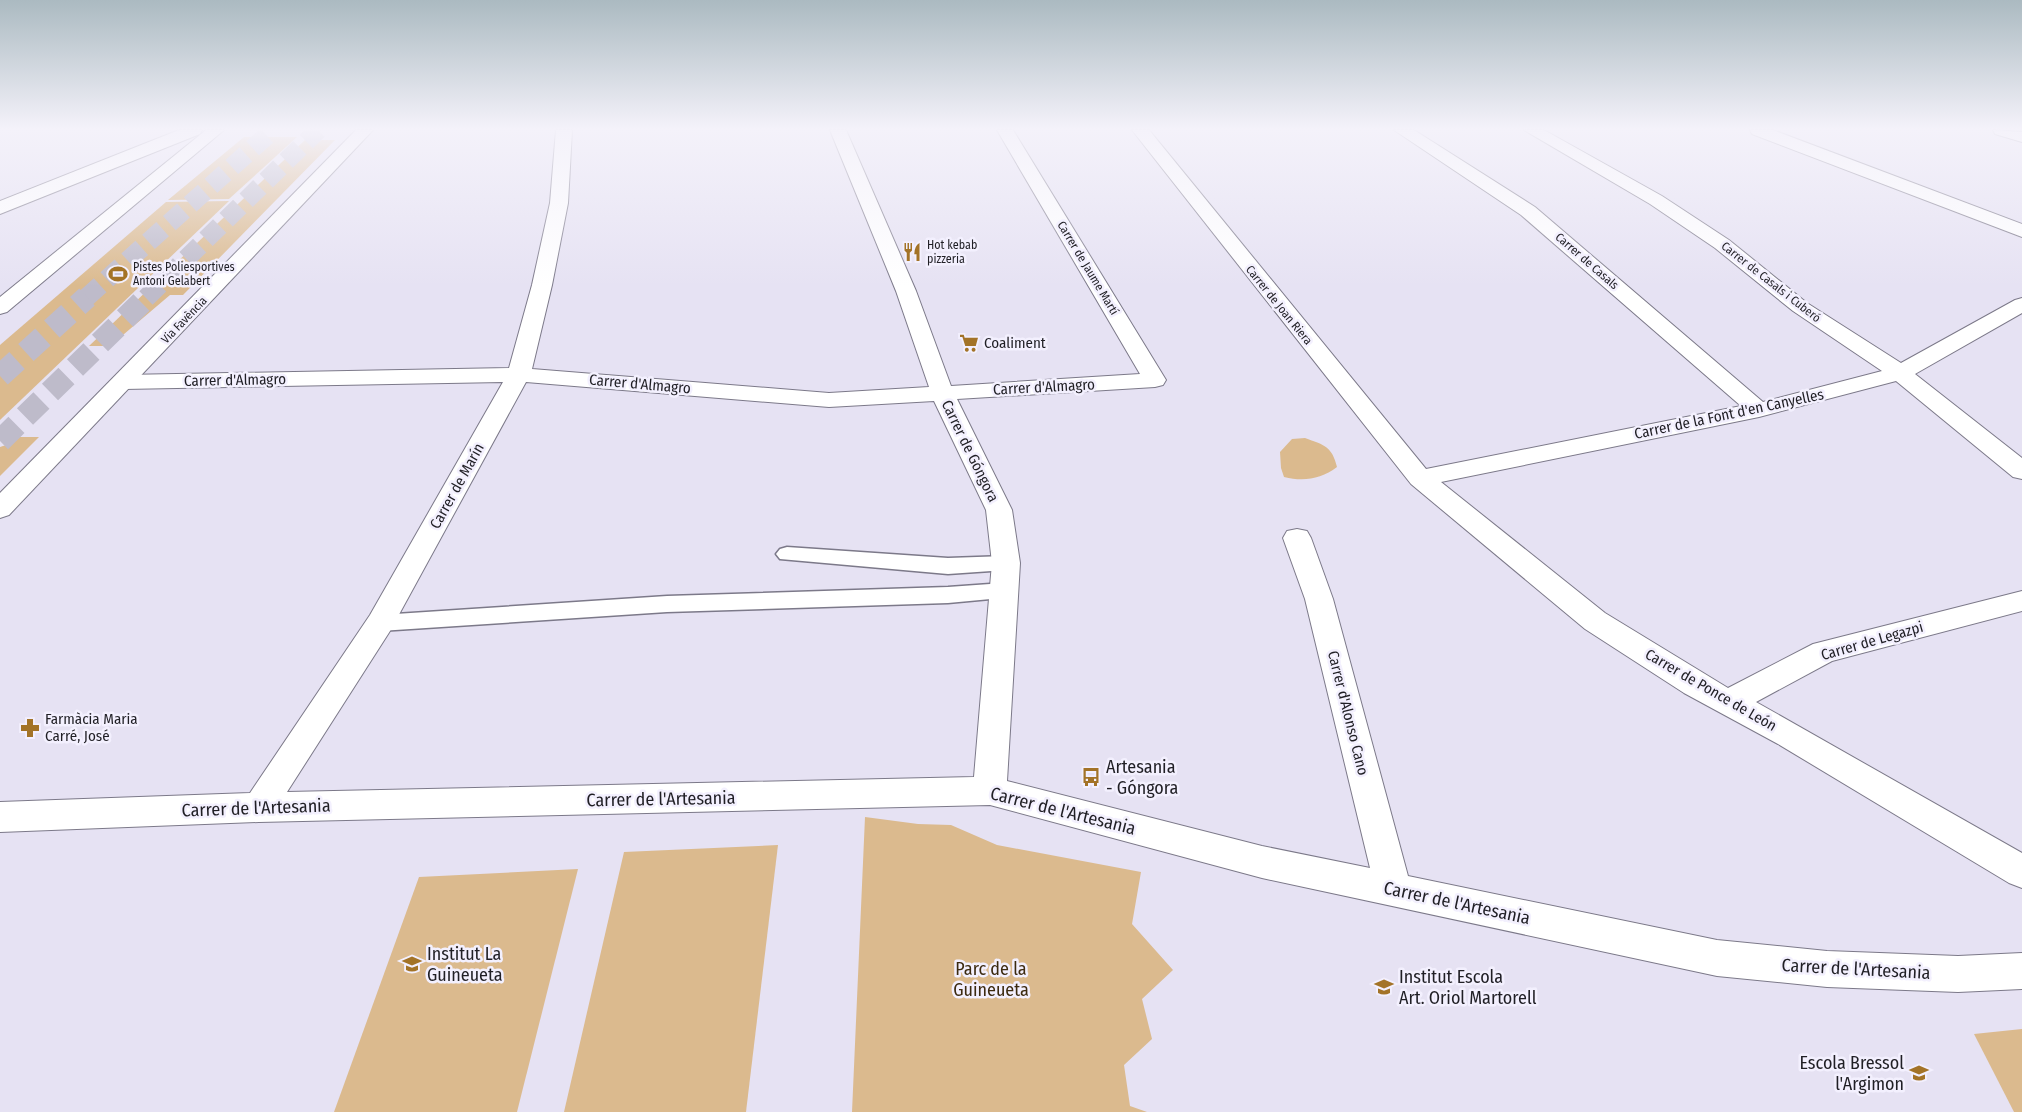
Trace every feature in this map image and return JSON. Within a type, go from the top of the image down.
[{"type":"street","points":[[0,208],[65,182]]},
{"type":"street","points":[[0,308],[153,182]]},
{"type":"street","name":"Via Favència","points":[[0,509],[315,182]]},
{"type":"street","name":"Carrer de Marín","points":[[259,807],[380,623],[519,375],[542,285],[559,203],[560,182]]},
{"type":"street","name":"Carrer de Góngora","points":[[860,182],[906,291],[942,392],[999,510],[1005,577],[990,791]]},
{"type":"street","name":"Carrer de Jaume Martí","points":[[1036,182],[1155,380]]},
{"type":"street","name":"Carrer de Joan Riera","points":[[1182,182],[1420,478]]},
{"type":"street","name":"Carrer de Casals","points":[[1483,182],[1528,211],[1758,410]]},
{"type":"street","name":"Carrer de Casals i Cuberó","points":[[1624,182],[1656,200],[1722,244],[1800,307],[1900,373],[2022,471]]},
{"type":"street","points":[[1894,182],[2022,231]]},
{"type":"street","name":"Carrer de la Font d'en Canyelles","points":[[1420,478],[1758,410],[1900,373],[2022,304]]},
{"type":"street","name":"Carrer d'Almagro","points":[[124,382],[519,375],[829,400],[1155,380]]},
{"type":"street","name":"Carrer de Ponce de León","points":[[1420,478],[1595,621],[1695,685],[1730,702],[2022,872]]},
{"type":"street","name":"Carrer d'Alonso Cano","points":[[1297,538],[1319,599],[1393,889]]},
{"type":"street","name":"Carrer de Legazpi","points":[[1730,702],[1793,666],[1824,652],[2022,601]]},
{"type":"street","name":"Carrer de l'Artesania","points":[[0,817],[259,807],[990,791],[1262,862],[1717,958],[1826,970],[1958,974],[2022,971]]},
{"type":"lane","points":[[787,554],[948,566],[1005,577]]},
{"type":"lane","points":[[380,623],[668,604],[948,595],[1005,577]]},
{"type":"green space","points":[[190,182],[248,182],[229,199],[168,200]]},
{"type":"green space","points":[[261,182],[294,182],[183,295],[170,295],[110,346],[89,346]]},
{"type":"green space","name":"Pistes Poliesportives Antoni Gelabert","points":[[229,201],[0,420],[0,345],[166,202]]},
{"type":"green space","points":[[17,437],[39,437],[0,476],[0,447],[9,444]]},
{"type":"green space","points":[[1305,438],[1330,450],[1337,467],[1318,477],[1298,479],[1284,477],[1281,468],[1280,452],[1292,439]]},
{"type":"green space","name":"Parc de la Guineueta","points":[[865,817],[918,824],[951,825],[997,845],[1141,872],[1132,924],[1173,970],[1142,999],[1152,1039],[1124,1065],[1130,1106],[1147,1112],[852,1112]]},
{"type":"green space","points":[[778,845],[746,1112],[564,1112],[624,852]]},
{"type":"green space","points":[[578,869],[517,1112],[334,1112],[419,877]]},
{"type":"green space","points":[[2022,1029],[2022,1112],[2014,1112],[1974,1034]]},
{"type":"tunnel","points":[[86,298],[215,182]]},
{"type":"tunnel","points":[[146,298],[265,182]]},
{"type":"tunnel","points":[[0,376],[87,297]]},
{"type":"tunnel","points":[[0,441],[147,297]]},
{"type":"place","name":"Hot kebab pizzeria","points":[[912,252]]},
{"type":"place","name":"Pistes Poliesportives Antoni Gelabert","points":[[118,274]]},
{"type":"place","name":"Coaliment","points":[[969,343]]},
{"type":"place","name":"Farmàcia Maria Carré, José","points":[[30,728]]},
{"type":"place","name":"Artesania - Góngora","points":[[1091,777]]},
{"type":"place","name":"Institut La Guineueta","points":[[412,964]]},
{"type":"place","name":"Institut Escola Art. Oriol Martorell","points":[[1384,987]]},
{"type":"place","name":"Escola Bressol l'Argimon","points":[[1919,1073]]}]
